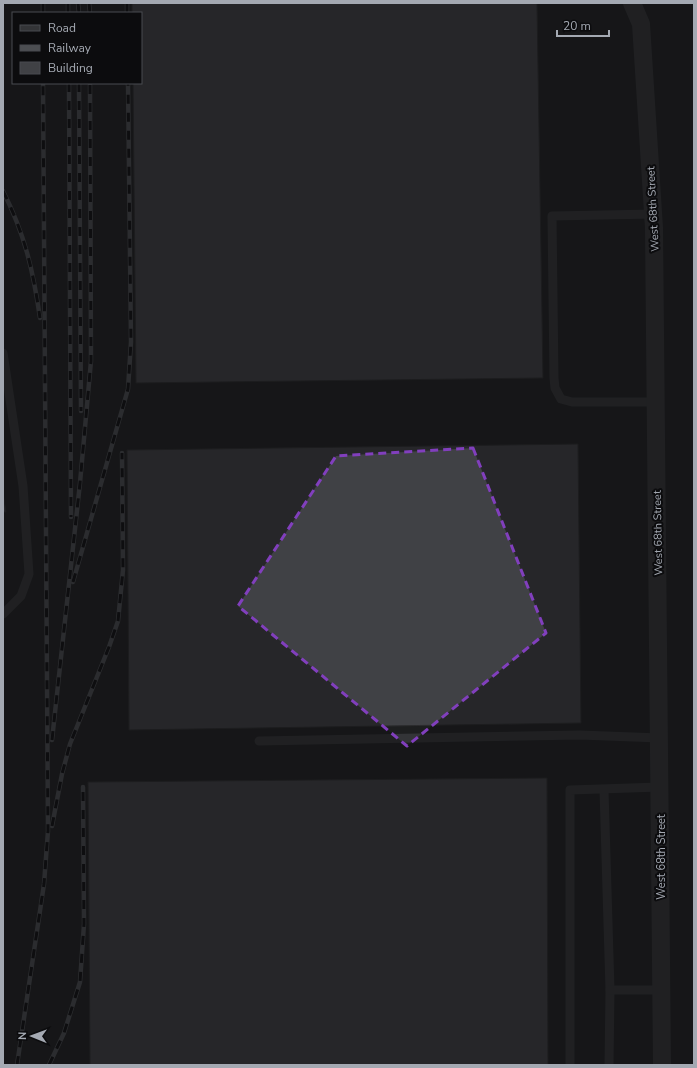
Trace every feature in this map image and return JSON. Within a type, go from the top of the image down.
[{"type":"street","name":"West 68th Street","points":[[632,3],[641,24],[654,214],[662,1065]]},
{"type":"lane","points":[[654,214],[552,216],[554,378],[555,388],[561,399],[572,402],[656,402]]},
{"type":"lane","points":[[3,353],[23,486],[29,574],[21,596],[3,614]]},
{"type":"lane","points":[[259,741],[580,735],[660,738]]},
{"type":"lane","points":[[570,1065],[570,790],[660,787]]},
{"type":"lane","points":[[604,790],[610,990],[609,1065]]},
{"type":"lane","points":[[610,990],[661,990]]},
{"type":"highlighted area","points":[[473,448],[546,633],[407,746],[238,606],[336,456]]},
{"type":"shaded area","points":[[3,3],[694,3],[694,1065],[3,1065]]},
{"type":"building","points":[[132,3],[537,3],[543,378],[136,383],[133,84],[142,84],[142,12],[132,12]]},
{"type":"building","points":[[578,444],[581,723],[129,730],[127,450]]},
{"type":"building","points":[[3,493],[6,512],[3,512]]},
{"type":"building","points":[[547,778],[548,1065],[90,1065],[88,782]]},
{"type":"railway","points":[[43,3],[43,12]]},
{"type":"railway","points":[[68,3],[68,12]]},
{"type":"railway","points":[[78,3],[79,12]]},
{"type":"railway","points":[[89,3],[90,12]]},
{"type":"railway","points":[[127,3],[127,12]]},
{"type":"railway","points":[[17,1065],[44,884],[48,831],[43,84]]},
{"type":"railway","points":[[69,84],[71,517]]},
{"type":"railway","points":[[79,84],[81,411]]},
{"type":"railway","points":[[52,740],[80,483],[91,361],[90,84]]},
{"type":"railway","points":[[73,582],[128,389],[131,342],[128,84]]},
{"type":"railway","points":[[3,191],[23,238],[31,268],[40,318]]},
{"type":"railway","points":[[52,826],[62,774],[70,744],[118,621],[123,570],[122,453]]},
{"type":"railway","points":[[49,1065],[64,1033],[80,982],[84,924],[83,787]]}]
